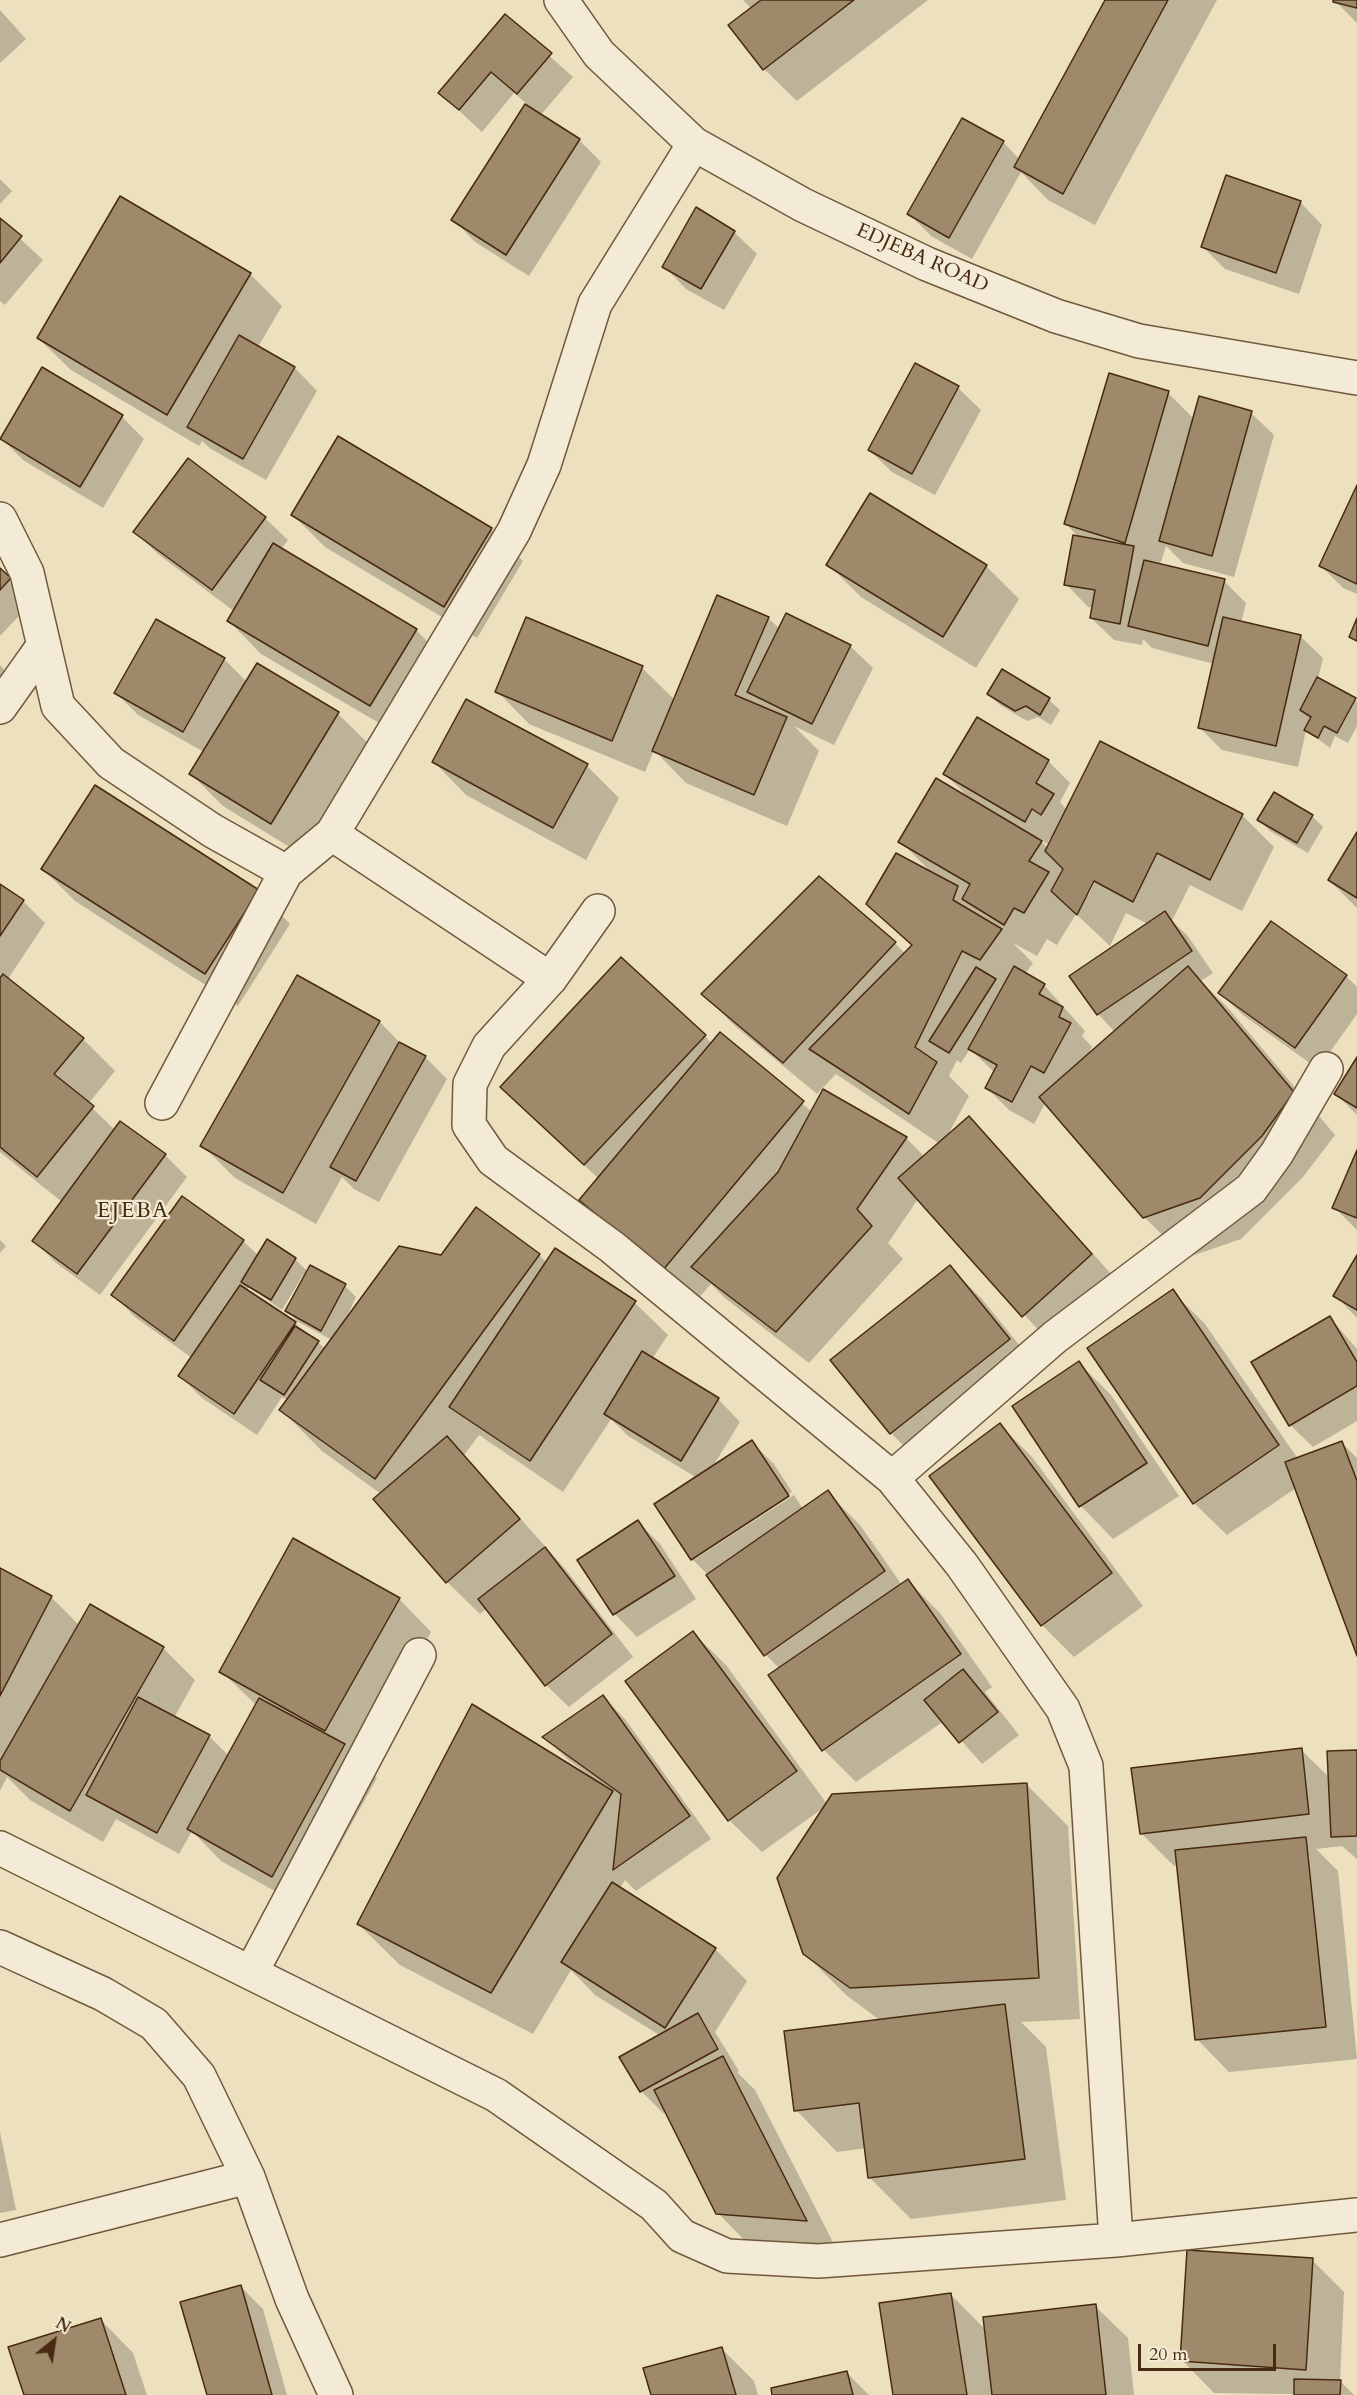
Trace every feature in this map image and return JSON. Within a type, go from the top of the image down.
[{"type":"street","name":"EDJEBA ROAD","points":[[561,0],[599,54],[694,144],[803,205],[927,264],[1056,316],[1139,341],[1357,378]]},
{"type":"street","points":[[162,1103],[286,872],[332,834],[514,531],[544,465],[595,304],[694,144]]},
{"type":"street","points":[[0,519],[27,573],[58,706],[111,763],[213,831],[286,872]]},
{"type":"street","points":[[0,707],[44,645]]},
{"type":"street","points":[[332,834],[550,979]]},
{"type":"street","points":[[598,911],[550,979],[489,1046],[470,1083],[469,1125],[493,1160],[612,1247],[892,1478],[962,1565],[1063,1709],[1086,1766],[1116,2240]]},
{"type":"street","points":[[892,1478],[1055,1337],[1251,1189],[1277,1153],[1326,1069]]},
{"type":"street","points":[[252,1971],[419,1655]]},
{"type":"street","points":[[0,1848],[252,1971],[496,2095],[654,2205],[682,2236],[726,2256],[818,2261],[1116,2240],[1357,2215]]},
{"type":"street","points":[[0,1947],[103,1994],[154,2024],[199,2076],[248,2177],[292,2299],[336,2395]]},
{"type":"street","points":[[0,2240],[248,2177]]},
{"type":"building","points":[[761,0],[854,0],[763,70],[728,25]]},
{"type":"building","points":[[1105,0],[1168,0],[1063,194],[1014,167]]},
{"type":"building","points":[[1333,0],[1357,0],[1357,8],[1333,2]]},
{"type":"building","points":[[505,14],[552,53],[517,94],[491,72],[459,110],[438,93]]},
{"type":"building","points":[[525,104],[580,139],[506,255],[451,220]]},
{"type":"building","points":[[962,118],[1004,141],[949,238],[907,214]]},
{"type":"building","points":[[1226,175],[1301,201],[1276,273],[1201,247]]},
{"type":"building","points":[[120,196],[251,273],[167,415],[37,338]]},
{"type":"building","points":[[696,207],[735,231],[701,289],[662,267]]},
{"type":"building","points":[[0,218],[22,236],[0,263]]},
{"type":"building","points":[[239,335],[295,367],[243,459],[187,427]]},
{"type":"building","points":[[915,363],[959,386],[912,474],[868,450]]},
{"type":"building","points":[[42,367],[123,415],[80,487],[0,439]]},
{"type":"building","points":[[1109,373],[1169,391],[1125,543],[1064,524]]},
{"type":"building","points":[[1199,396],[1252,411],[1212,556],[1159,541]]},
{"type":"building","points":[[338,436],[492,528],[444,607],[291,515]]},
{"type":"building","points":[[188,458],[266,517],[212,590],[133,532]]},
{"type":"building","points":[[1357,485],[1357,584],[1319,566]]},
{"type":"building","points":[[870,493],[987,565],[943,637],[826,565]]},
{"type":"building","points":[[1073,535],[1134,546],[1120,624],[1090,618],[1095,590],[1064,585]]},
{"type":"building","points":[[273,543],[417,629],[370,706],[227,621]]},
{"type":"building","points":[[1144,560],[1225,579],[1208,646],[1128,626]]},
{"type":"building","points":[[0,568],[11,578],[0,590]]},
{"type":"building","points":[[717,595],[769,617],[735,695],[787,717],[754,795],[652,751]]},
{"type":"building","points":[[786,613],[851,645],[812,724],[747,692]]},
{"type":"building","points":[[526,617],[643,666],[612,741],[495,692]]},
{"type":"building","points":[[1223,617],[1301,635],[1276,746],[1198,728]]},
{"type":"building","points":[[1357,618],[1357,641],[1349,637]]},
{"type":"building","points":[[156,619],[225,658],[183,732],[114,693]]},
{"type":"building","points":[[257,663],[339,712],[271,824],[189,774]]},
{"type":"building","points":[[1002,669],[1050,698],[1040,715],[1026,706],[1015,711],[987,694]]},
{"type":"building","points":[[1317,677],[1356,698],[1337,733],[1324,726],[1318,738],[1304,730],[1311,717],[1300,710]]},
{"type":"building","points":[[466,699],[588,764],[553,828],[432,762]]},
{"type":"building","points":[[977,717],[1049,760],[1036,783],[1054,794],[1041,815],[1032,809],[1025,822],[943,774]]},
{"type":"building","points":[[1100,741],[1243,814],[1210,880],[1157,853],[1133,902],[1094,881],[1077,915],[1051,891],[1063,869],[1045,851]]},
{"type":"building","points":[[936,778],[1042,841],[1029,861],[1049,872],[1024,913],[1014,908],[1004,925],[962,899],[970,884],[898,842]]},
{"type":"building","points":[[95,785],[259,890],[205,974],[41,869]]},
{"type":"building","points":[[1274,792],[1313,815],[1297,843],[1257,820]]},
{"type":"building","points":[[1357,832],[1357,898],[1328,880]]},
{"type":"building","points":[[896,853],[958,886],[953,900],[1002,929],[980,960],[962,951],[915,1047],[937,1062],[909,1114],[809,1049],[912,945],[866,904]]},
{"type":"building","points":[[819,876],[896,942],[783,1063],[701,994]]},
{"type":"building","points":[[0,884],[24,900],[0,936]]},
{"type":"building","points":[[1165,911],[1192,951],[1097,1015],[1069,976]]},
{"type":"building","points":[[1271,921],[1347,975],[1295,1048],[1218,993]]},
{"type":"building","points":[[621,957],[706,1035],[584,1165],[500,1087]]},
{"type":"building","points":[[1014,966],[1045,984],[1039,994],[1063,1007],[1059,1017],[1071,1023],[1044,1073],[1031,1066],[1012,1102],[985,1088],[997,1065],[968,1049]]},
{"type":"building","points":[[1188,966],[1294,1092],[1262,1136],[1200,1198],[1143,1218],[1039,1097]]},
{"type":"building","points":[[976,967],[996,979],[949,1053],[929,1041]]},
{"type":"building","points":[[3,974],[84,1038],[54,1074],[94,1106],[37,1177],[0,1147],[0,978]]},
{"type":"building","points":[[297,975],[380,1021],[283,1193],[200,1146]]},
{"type":"building","points":[[720,1032],[804,1101],[663,1270],[579,1200]]},
{"type":"building","points":[[399,1042],[426,1056],[356,1181],[330,1167]]},
{"type":"building","points":[[1357,1057],[1357,1108],[1334,1094]]},
{"type":"building","points":[[823,1089],[907,1137],[857,1209],[872,1226],[776,1332],[691,1267],[778,1172]]},
{"type":"building","points":[[969,1116],[1092,1254],[1022,1317],[898,1178]]},
{"type":"building","points":[[120,1121],[166,1154],[77,1274],[32,1241]]},
{"type":"building","points":[[1357,1150],[1357,1218],[1332,1208]]},
{"type":"building","points":[[182,1196],[244,1240],[174,1341],[111,1295]]},
{"type":"building","points":[[476,1207],[540,1254],[375,1479],[279,1410],[399,1246],[441,1255]]},
{"type":"building","points":[[267,1239],[296,1258],[271,1300],[241,1282]]},
{"type":"building","points":[[555,1248],[636,1301],[530,1461],[449,1407]]},
{"type":"building","points":[[1357,1255],[1357,1310],[1333,1296]]},
{"type":"building","points":[[310,1265],[346,1284],[321,1331],[285,1311]]},
{"type":"building","points":[[950,1265],[1010,1339],[890,1434],[830,1360]]},
{"type":"building","points":[[240,1285],[296,1322],[234,1414],[178,1376]]},
{"type":"building","points":[[1173,1289],[1279,1445],[1193,1504],[1087,1348]]},
{"type":"building","points":[[1330,1316],[1357,1362],[1357,1386],[1289,1426],[1251,1362]]},
{"type":"building","points":[[295,1326],[319,1341],[284,1395],[260,1380]]},
{"type":"building","points":[[642,1351],[719,1398],[681,1461],[604,1414]]},
{"type":"building","points":[[1079,1361],[1147,1463],[1079,1507],[1012,1406]]},
{"type":"building","points":[[1000,1423],[1112,1573],[1041,1626],[929,1476]]},
{"type":"building","points":[[447,1436],[520,1519],[446,1583],[373,1499]]},
{"type":"building","points":[[752,1440],[789,1496],[691,1560],[654,1504]]},
{"type":"building","points":[[1342,1441],[1357,1481],[1357,1656],[1285,1462]]},
{"type":"building","points":[[828,1490],[885,1571],[764,1656],[706,1575]]},
{"type":"building","points":[[638,1520],[675,1576],[613,1615],[577,1560]]},
{"type":"building","points":[[293,1538],[400,1598],[325,1731],[219,1672]]},
{"type":"building","points":[[545,1547],[612,1634],[545,1686],[478,1599]]},
{"type":"building","points":[[0,1568],[52,1596],[0,1696]]},
{"type":"building","points":[[908,1579],[961,1654],[822,1751],[768,1675]]},
{"type":"building","points":[[90,1604],[164,1647],[70,1811],[0,1770],[0,1761]]},
{"type":"building","points":[[693,1631],[797,1771],[728,1821],[625,1681]]},
{"type":"building","points":[[963,1669],[998,1712],[959,1743],[924,1700]]},
{"type":"building","points":[[603,1695],[690,1816],[613,1870],[621,1794],[542,1737]]},
{"type":"building","points":[[138,1697],[210,1735],[157,1833],[86,1795]]},
{"type":"building","points":[[259,1698],[345,1744],[272,1877],[187,1829]]},
{"type":"building","points":[[472,1704],[613,1791],[491,1993],[357,1924]]},
{"type":"building","points":[[1302,1748],[1309,1814],[1140,1834],[1131,1768]]},
{"type":"building","points":[[1357,1750],[1357,1836],[1331,1837],[1327,1751]]},
{"type":"building","points":[[1027,1783],[1039,1978],[850,1988],[803,1954],[777,1878],[832,1794]]},
{"type":"building","points":[[1306,1837],[1326,2027],[1195,2040],[1175,1850]]},
{"type":"building","points":[[612,1882],[716,1948],[665,2028],[561,1962]]},
{"type":"building","points":[[1005,2004],[1025,2159],[868,2178],[859,2103],[794,2111],[784,2031]]},
{"type":"building","points":[[698,2013],[718,2049],[640,2092],[619,2057]]},
{"type":"building","points":[[723,2056],[807,2221],[716,2214],[654,2090]]},
{"type":"building","points":[[1187,2250],[1313,2258],[1306,2370],[1180,2361]]},
{"type":"building","points":[[241,2285],[272,2395],[207,2395],[180,2302]]},
{"type":"building","points":[[951,2293],[967,2395],[893,2395],[879,2303]]},
{"type":"building","points":[[1096,2304],[1106,2395],[992,2395],[983,2317]]},
{"type":"building","points":[[101,2318],[126,2395],[24,2395],[8,2347]]},
{"type":"building","points":[[722,2347],[736,2395],[651,2395],[643,2368]]},
{"type":"building","points":[[847,2371],[853,2395],[772,2395],[771,2388]]},
{"type":"building","points":[[1294,2379],[1341,2380],[1340,2395],[1294,2395]]},
{"type":"district","name":"EJEBA","points":[[133,1212]]}]
